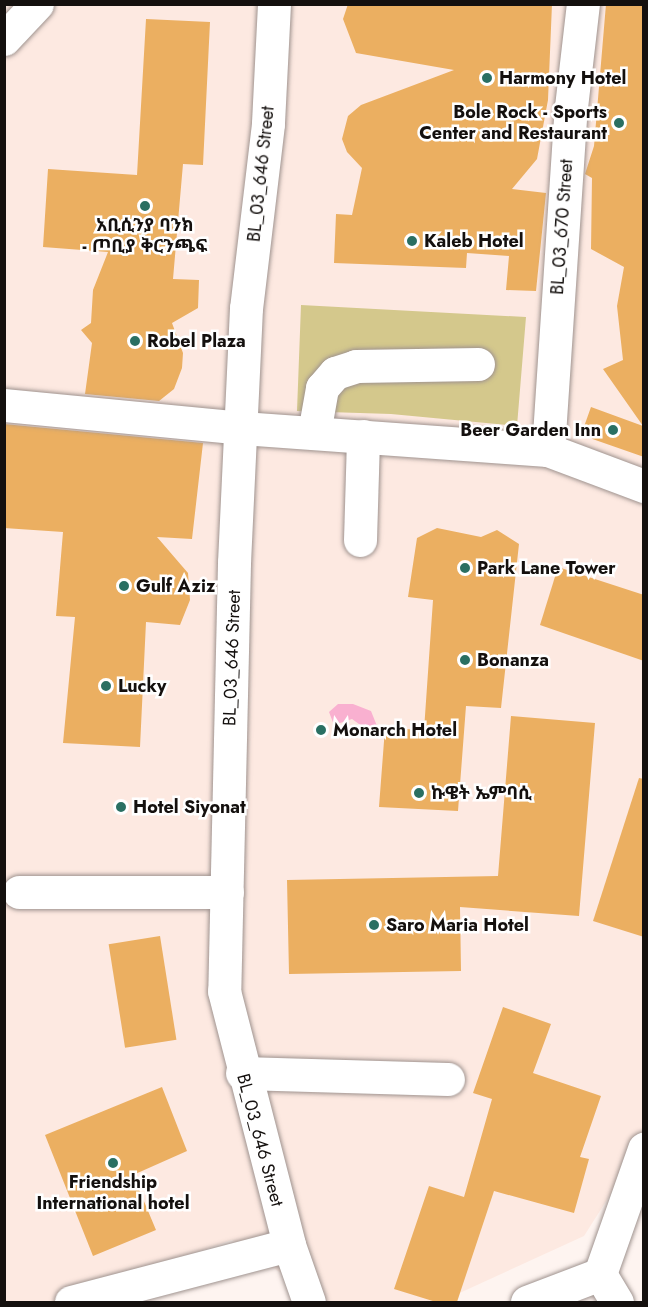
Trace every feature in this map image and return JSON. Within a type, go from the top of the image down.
[{"type":"street","points":[[4,39],[37,4]]},
{"type":"street","name":"BL_03_646 Street","points":[[274,4],[268,124],[246,308],[224,991],[242,1072],[288,1245],[309,1302]]},
{"type":"street","name":"BL_03_670 Street","points":[[548,450],[571,107],[584,4]]},
{"type":"street","points":[[314,433],[322,388],[336,373],[356,366],[478,364]]},
{"type":"street","points":[[4,405],[241,428],[548,450],[644,486]]},
{"type":"street","points":[[360,540],[363,436]]},
{"type":"street","points":[[19,892],[227,892]]},
{"type":"street","points":[[242,1072],[448,1079]]},
{"type":"street","points":[[527,1302],[600,1274],[644,1149]]},
{"type":"street","points":[[71,1302],[288,1245]]},
{"type":"street","points":[[600,1274],[617,1302]]},
{"type":"shaded area","points":[[5,5],[643,5],[643,1143],[584,1236],[440,1302],[324,1302],[232,1240],[53,1302],[5,1302]]},
{"type":"shaded area","points":[[301,305],[526,317],[517,426],[391,414],[297,411]]},
{"type":"shaded area","points":[[338,704],[353,704],[371,711],[377,726],[366,729],[352,719],[334,725],[329,712]]},
{"type":"building","name":"Harmony Hotel","points":[[348,4],[552,4],[548,100],[537,159],[512,189],[546,193],[536,291],[506,290],[509,256],[467,253],[466,268],[334,263],[336,214],[352,215],[362,168],[347,152],[342,139],[348,116],[361,105],[454,70],[356,53],[343,19]]},
{"type":"building","name":"Bole Rock - Sports Center and Restaurant","points":[[606,4],[644,4],[644,457],[581,435],[591,407],[643,426],[603,369],[623,360],[617,306],[624,267],[591,249],[592,178],[585,174],[594,146]]},
{"type":"building","points":[[146,19],[210,22],[203,165],[183,164],[173,279],[199,280],[198,308],[172,323],[183,353],[182,368],[174,389],[159,401],[85,394],[92,343],[81,330],[91,323],[93,290],[108,252],[43,247],[48,169],[137,175]]},
{"type":"building","points":[[4,424],[203,443],[192,539],[157,537],[188,573],[190,600],[180,625],[146,622],[140,747],[63,743],[75,617],[56,616],[63,532],[4,528]]},
{"type":"building","points":[[437,528],[481,537],[497,530],[519,544],[501,708],[466,706],[458,811],[379,807],[385,728],[424,730],[433,600],[408,597],[417,538]]},
{"type":"building","points":[[558,567],[644,595],[644,661],[540,625]]},
{"type":"building","points":[[511,716],[595,723],[579,916],[460,907],[461,971],[289,974],[287,880],[498,876]]},
{"type":"building","points":[[639,778],[644,779],[644,937],[593,921]]},
{"type":"building","points":[[160,936],[176,1040],[125,1048],[109,944]]},
{"type":"building","points":[[503,1007],[551,1024],[533,1073],[601,1096],[580,1157],[589,1159],[574,1213],[494,1191],[457,1302],[436,1302],[394,1289],[429,1186],[464,1197],[492,1099],[473,1093]]},
{"type":"building","points":[[162,1087],[187,1151],[133,1175],[156,1230],[93,1256],[45,1135]]},
{"type":"place","name":"Harmony Hotel","points":[[487,78]]},
{"type":"place","name":"Bole Rock - Sports Center and Restaurant","points":[[619,123]]},
{"type":"place","name":"አቢሲንያ ባንክ - ጦቢያ ቅርንጫፍ","points":[[145,206]]},
{"type":"place","name":"Kaleb Hotel","points":[[412,241]]},
{"type":"place","name":"Robel Plaza","points":[[135,341]]},
{"type":"place","name":"Beer Garden Inn","points":[[613,430]]},
{"type":"place","name":"Park Lane Tower","points":[[465,568]]},
{"type":"place","name":"Gulf Aziz","points":[[124,586]]},
{"type":"place","name":"Bonanza","points":[[465,660]]},
{"type":"place","name":"Lucky","points":[[106,686]]},
{"type":"place","name":"Monarch Hotel","points":[[321,730]]},
{"type":"place","name":"ኩዌት ኤምባሲ","points":[[419,793]]},
{"type":"place","name":"Hotel Siyonat","points":[[121,807]]},
{"type":"place","name":"Saro Maria Hotel","points":[[374,925]]},
{"type":"place","name":"Friendship International hotel","points":[[113,1163]]}]
